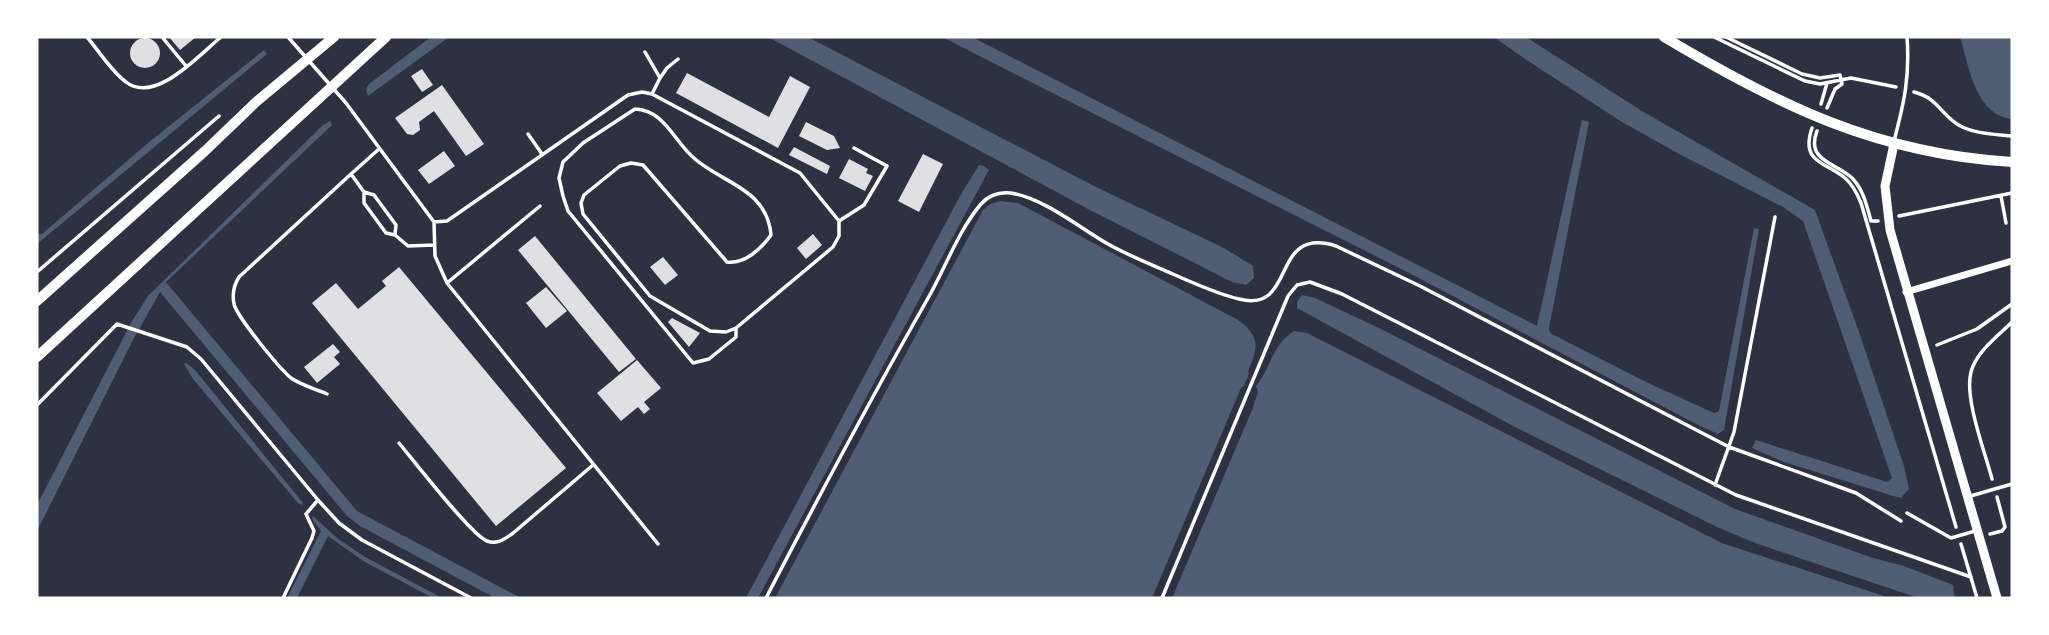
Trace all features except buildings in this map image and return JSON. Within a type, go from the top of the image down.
[{"type":"main road","points":[[37,301],[256,102],[334,37]]},
{"type":"main road","points":[[37,357],[386,37]]},
{"type":"main road","points":[[1664,37],[1743,83],[1816,118],[1894,144],[2012,162]]},
{"type":"street","points":[[1894,144],[1885,186],[1890,230],[1997,598]]},
{"type":"street","points":[[1906,292],[2012,261]]},
{"type":"lane","points":[[88,37],[126,83],[135,87],[157,86],[169,80],[221,37]]},
{"type":"lane","points":[[162,37],[186,66]]},
{"type":"lane","points":[[288,37],[357,116],[433,222],[438,266],[447,284],[659,544]]},
{"type":"lane","points":[[1894,144],[1907,90],[1907,37]]},
{"type":"lane","points":[[645,52],[660,78]]},
{"type":"lane","points":[[652,94],[667,68],[678,58]]},
{"type":"lane","points":[[433,222],[447,221],[628,95],[638,92],[652,94],[800,173],[839,221],[839,236],[833,247],[736,328],[726,332],[710,331],[650,296],[583,214],[581,203],[584,195],[620,166],[631,163],[643,165],[727,262],[737,263],[763,246],[771,235],[770,222],[760,205],[741,186],[693,158],[657,115],[645,110],[635,109],[583,143],[563,162],[559,178],[568,211],[693,363],[709,359],[736,337],[736,328]]},
{"type":"lane","points":[[528,134],[542,154]]},
{"type":"lane","points":[[839,221],[864,205],[887,166],[854,148]]},
{"type":"lane","points":[[327,394],[299,383],[288,375],[238,314],[234,304],[234,287],[243,273],[379,149]]},
{"type":"lane","points":[[351,174],[364,192],[364,203],[386,233],[395,235],[401,243],[408,246],[434,245]]},
{"type":"lane","points":[[364,192],[374,195],[396,225],[395,235]]},
{"type":"lane","points":[[447,284],[540,206]]},
{"type":"lane","points":[[398,443],[469,526],[490,543],[498,542],[512,534],[593,465]]},
{"type":"lane","points":[[1966,497],[2012,484]]},
{"type":"lane","points":[[1907,513],[1951,538],[1977,534]]},
{"type":"path","points":[[1714,37],[1797,79],[1812,83],[1859,79],[1907,90],[1935,101],[1953,121],[1966,128],[2012,136]]},
{"type":"path","points":[[1827,83],[1809,139],[1809,147],[1816,160],[1848,180],[1857,194],[1977,598]]},
{"type":"path","points":[[37,272],[229,108]]},
{"type":"path","points":[[766,598],[961,236],[984,201],[1001,193],[1017,194],[1035,201],[1135,257],[1207,288],[1246,301],[1258,301],[1268,297],[1276,289],[1290,257],[1309,243],[1325,242],[1336,246],[1432,292],[1729,447],[1856,493],[1904,522]]},
{"type":"path","points":[[2001,196],[2006,223]]},
{"type":"path","points":[[1715,485],[1729,447],[1775,217]]},
{"type":"path","points":[[1162,598],[1288,296],[1297,285],[1310,282],[1342,293],[1715,485],[1770,509],[1971,577]]},
{"type":"path","points":[[1923,350],[1977,330],[2012,303]]},
{"type":"path","points":[[1953,543],[1977,534],[2002,531],[2005,527],[1969,392],[1971,370],[1985,349],[2012,322]]},
{"type":"path","points":[[37,405],[120,324],[187,347],[197,354],[339,523],[362,540],[471,598]]},
{"type":"path","points":[[283,598],[312,538],[314,531],[306,514],[318,500]]},
{"type":"water","points":[[431,37],[449,37],[368,96],[366,89],[369,84]]},
{"type":"water","points":[[768,37],[808,37],[1096,187],[1224,248],[1253,266],[1254,278],[1246,285],[1232,282],[1090,210]]},
{"type":"water","points":[[942,37],[972,37],[1537,326],[1582,120],[1589,122],[1550,333],[1646,382],[1714,413],[1719,411],[1754,228],[1759,229],[1724,430],[1718,434],[1700,426],[1413,275]]},
{"type":"water","points":[[1494,37],[1526,37],[1642,111],[1815,210],[1904,466],[1909,489],[1901,498],[1784,462],[1752,448],[1756,440],[1887,482],[1892,478],[1803,221],[1783,207],[1622,122]]},
{"type":"water","points":[[1960,37],[2012,37],[2012,119],[2000,116],[1982,99],[1971,75]]},
{"type":"water","points":[[264,50],[267,54],[37,244],[37,234],[42,234],[148,143]]},
{"type":"water","points":[[330,121],[332,125],[166,282],[357,511],[521,598],[495,598],[360,526],[347,516],[160,292],[37,531],[37,505],[131,323],[148,296]]},
{"type":"water","points":[[979,165],[989,170],[758,598],[746,598],[960,196]]},
{"type":"water","points":[[1000,201],[1018,203],[1238,320],[1254,337],[1255,349],[1249,374],[1152,598],[775,598],[983,210]]},
{"type":"water","points":[[1302,295],[1315,298],[1381,329],[1735,509],[1953,585],[1955,598],[1918,598],[1755,543],[1717,527],[1513,426],[1297,308],[1297,302]]},
{"type":"water","points":[[1294,331],[1307,333],[1722,543],[1890,598],[1172,598],[1252,410],[1258,392],[1256,386],[1276,350]]},
{"type":"water","points":[[184,364],[195,370],[302,505],[193,379]]},
{"type":"water","points":[[313,516],[337,538],[365,557],[442,598],[433,598],[365,562],[328,536],[297,598],[287,598],[321,531],[312,519]]}]
